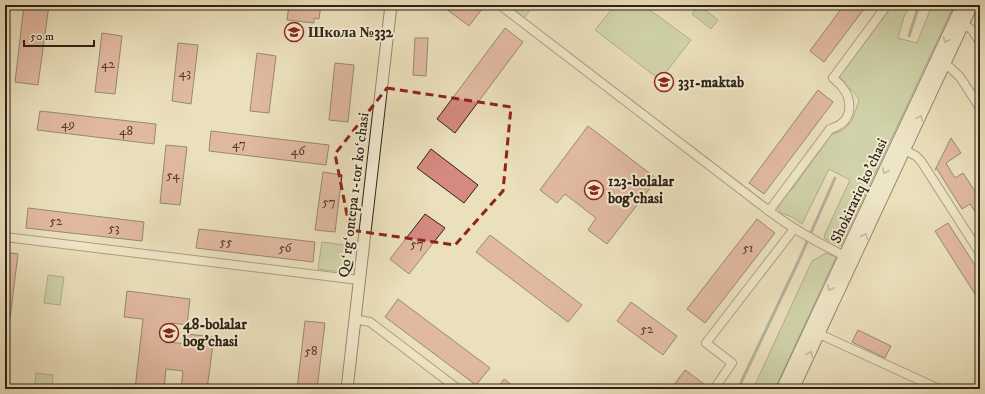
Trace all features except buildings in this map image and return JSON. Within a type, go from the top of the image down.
[{"type":"main road","name":"Qoʻrgʻontepa 1-tor koʻchasi","points":[[347,389],[391,5]]},
{"type":"main road","name":"Shokirariq ko'chasi","points":[[793,389],[845,256],[945,63],[960,21],[962,5]]},
{"type":"main road","name":"Shokirariq ko'chasi","points":[[782,389],[815,332],[960,21],[972,5]]},
{"type":"street","points":[[500,5],[769,211],[802,234],[845,256]]},
{"type":"street","points":[[769,211],[830,129],[841,124],[846,119],[850,106],[848,97],[842,87],[832,78],[888,5]]},
{"type":"street","points":[[960,21],[972,30],[980,42]]},
{"type":"street","points":[[945,63],[960,77],[980,108]]},
{"type":"street","points":[[900,148],[916,156],[921,161],[980,253]]},
{"type":"street","points":[[714,389],[735,366],[706,343],[794,229]]},
{"type":"street","points":[[5,237],[359,280]]},
{"type":"street","points":[[354,319],[370,322],[458,389]]},
{"type":"street","points":[[815,332],[939,389]]},
{"type":"highlighted area","points":[[387,88],[511,107],[503,191],[455,245],[350,230],[335,154]]},
{"type":"green space","points":[[514,5],[534,5],[524,18],[512,8]]},
{"type":"green space","points":[[615,5],[643,5],[691,40],[660,80],[595,30]]},
{"type":"green space","points":[[699,5],[718,20],[711,29],[692,14]]},
{"type":"green space","points":[[892,5],[910,5],[904,17],[898,38],[917,43],[932,5],[954,5],[841,246],[825,239],[824,236],[850,180],[829,169],[802,224],[792,217],[781,213],[778,208],[781,200],[793,188],[831,135],[843,130],[852,121],[859,100],[853,92],[839,80],[840,73]]},
{"type":"green space","points":[[322,242],[345,245],[342,272],[318,269]]},
{"type":"green space","points":[[826,253],[836,257],[775,389],[753,389],[812,261]]},
{"type":"green space","points":[[48,275],[64,277],[60,305],[44,303]]},
{"type":"green space","points":[[36,373],[53,375],[52,389],[34,389]]},
{"type":"waterway","points":[[909,36],[919,5]]},
{"type":"waterway","points":[[738,389],[799,260],[835,178]]},
{"type":"place","name":"Школа №332","points":[[294,32]]},
{"type":"place","name":"331-maktab","points":[[664,82]]},
{"type":"place","name":"123-bolalar bog'chasi","points":[[594,190]]},
{"type":"place","name":"48-bolalar bog'chasi","points":[[169,333]]}]
